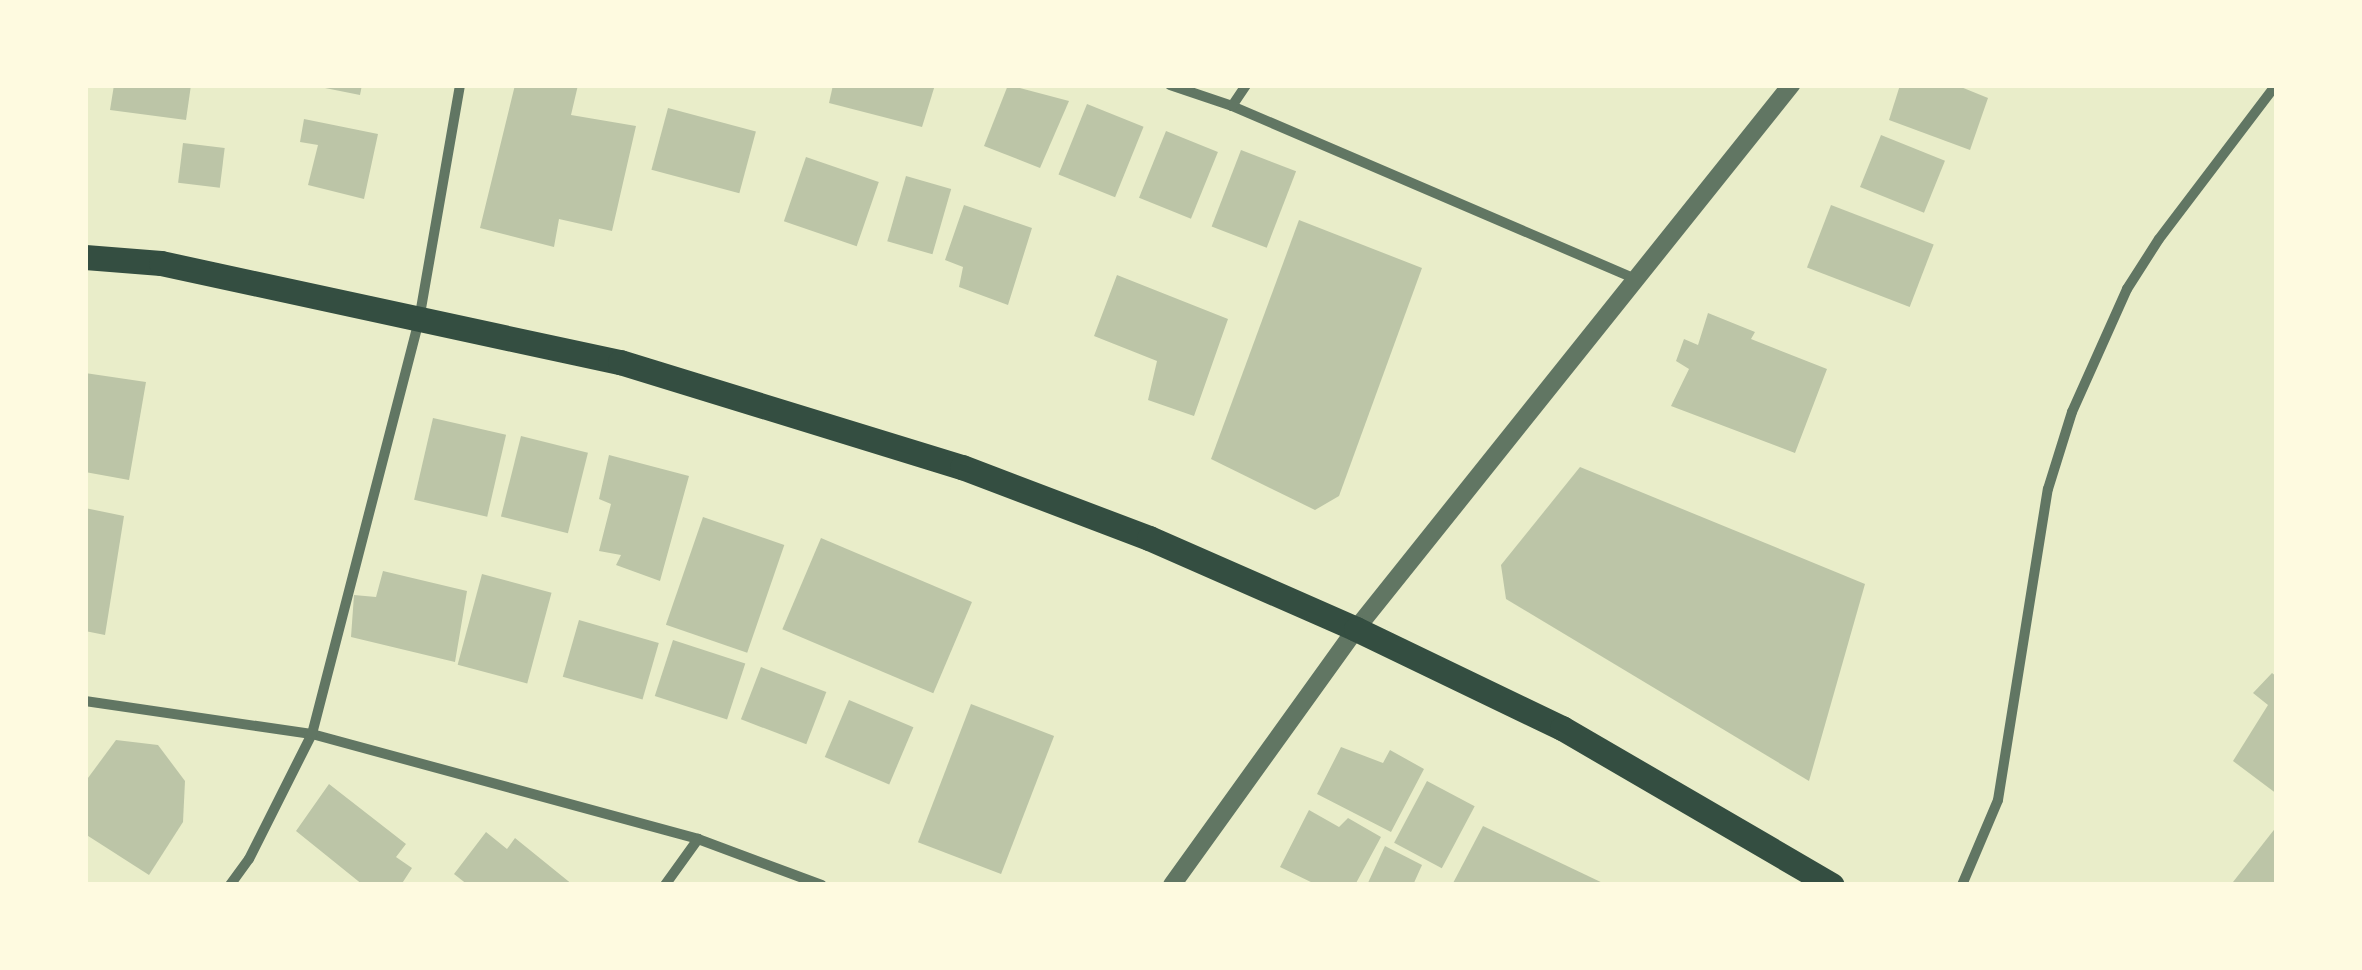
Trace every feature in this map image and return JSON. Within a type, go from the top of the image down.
[{"type":"main road","points":[[85,257],[161,263],[620,362],[962,468],[1148,538],[1356,629],[1562,728],[1832,885]]},
{"type":"street","points":[[230,885],[248,859],[312,734],[419,320],[460,85]]},
{"type":"street","points":[[1170,85],[1232,106],[1637,280]]},
{"type":"street","points":[[1232,106],[1246,85]]},
{"type":"street","points":[[1172,885],[1356,629],[1791,85]]},
{"type":"street","points":[[1962,885],[1998,800],[2048,489],[2072,412],[2126,289],[2158,239],[2276,85]]},
{"type":"street","points":[[85,701],[312,734],[698,839],[822,885]]},
{"type":"street","points":[[664,885],[698,839]]},
{"type":"building","points":[[114,85],[191,85],[186,120],[110,110]]},
{"type":"building","points":[[310,85],[362,85],[360,95]]},
{"type":"building","points":[[515,85],[578,85],[571,115],[636,126],[612,231],[559,219],[554,247],[480,228]]},
{"type":"building","points":[[833,85],[935,85],[922,127],[829,103]]},
{"type":"building","points":[[1008,85],[1069,101],[1040,168],[984,146]]},
{"type":"building","points":[[1900,85],[1956,85],[1988,98],[1970,150],[1889,120]]},
{"type":"building","points":[[1087,104],[1144,127],[1115,197],[1059,174]]},
{"type":"building","points":[[668,108],[756,132],[739,193],[651,170]]},
{"type":"building","points":[[304,119],[378,134],[364,199],[308,185],[318,145],[300,142]]},
{"type":"building","points":[[1166,131],[1218,152],[1191,219],[1139,198]]},
{"type":"building","points":[[1881,135],[1945,161],[1924,213],[1860,187]]},
{"type":"building","points":[[183,143],[225,148],[220,188],[178,183]]},
{"type":"building","points":[[1241,150],[1296,171],[1267,248],[1212,227]]},
{"type":"building","points":[[806,157],[879,182],[857,246],[784,221]]},
{"type":"building","points":[[906,176],[951,189],[932,254],[887,241]]},
{"type":"building","points":[[964,205],[1032,228],[1008,305],[959,287],[963,267],[945,260]]},
{"type":"building","points":[[1831,205],[1934,244],[1910,307],[1807,268]]},
{"type":"building","points":[[1299,220],[1422,268],[1339,496],[1315,510],[1211,459]]},
{"type":"building","points":[[1117,275],[1228,319],[1194,416],[1148,400],[1157,361],[1094,336]]},
{"type":"building","points":[[1708,313],[1755,332],[1751,339],[1827,369],[1795,453],[1671,406],[1689,369],[1676,361],[1684,339],[1698,345]]},
{"type":"building","points":[[85,373],[146,382],[129,480],[85,472]]},
{"type":"building","points":[[433,418],[506,435],[487,517],[414,500]]},
{"type":"building","points":[[521,436],[588,453],[568,533],[501,517]]},
{"type":"building","points":[[609,455],[689,476],[660,581],[616,565],[621,555],[599,551],[611,504],[599,499]]},
{"type":"building","points":[[1580,467],[1865,584],[1809,781],[1506,599],[1501,565]]},
{"type":"building","points":[[85,508],[124,516],[105,635],[85,631]]},
{"type":"building","points":[[703,517],[784,545],[747,653],[666,625]]},
{"type":"building","points":[[821,538],[972,602],[933,693],[782,629]]},
{"type":"building","points":[[383,571],[467,591],[455,662],[351,637],[354,595],[376,597]]},
{"type":"building","points":[[482,574],[552,593],[527,683],[458,665]]},
{"type":"building","points":[[579,620],[659,643],[643,700],[563,677]]},
{"type":"building","points":[[673,640],[745,663],[727,720],[655,696]]},
{"type":"building","points":[[761,667],[826,692],[806,744],[741,719]]},
{"type":"building","points":[[2272,673],[2277,677],[2277,794],[2233,761],[2268,705],[2253,693]]},
{"type":"building","points":[[849,700],[913,727],[889,784],[825,757]]},
{"type":"building","points":[[971,704],[1054,736],[1001,874],[918,842]]},
{"type":"building","points":[[116,740],[158,745],[185,781],[183,822],[149,875],[85,834],[85,782]]},
{"type":"building","points":[[1341,747],[1383,763],[1390,750],[1424,769],[1391,832],[1317,794]]},
{"type":"building","points":[[1427,781],[1475,806],[1442,868],[1394,843]]},
{"type":"building","points":[[329,784],[406,844],[396,857],[412,868],[401,885],[363,885],[296,831]]},
{"type":"building","points":[[1309,810],[1339,827],[1348,818],[1381,837],[1355,885],[1317,885],[1280,867]]},
{"type":"building","points":[[1483,826],[1607,885],[1452,885]]},
{"type":"building","points":[[2277,826],[2277,885],[2237,885],[2233,882]]},
{"type":"building","points":[[486,832],[507,849],[515,838],[573,885],[468,885],[454,874]]},
{"type":"building","points":[[1385,846],[1422,865],[1413,885],[1367,885]]}]
